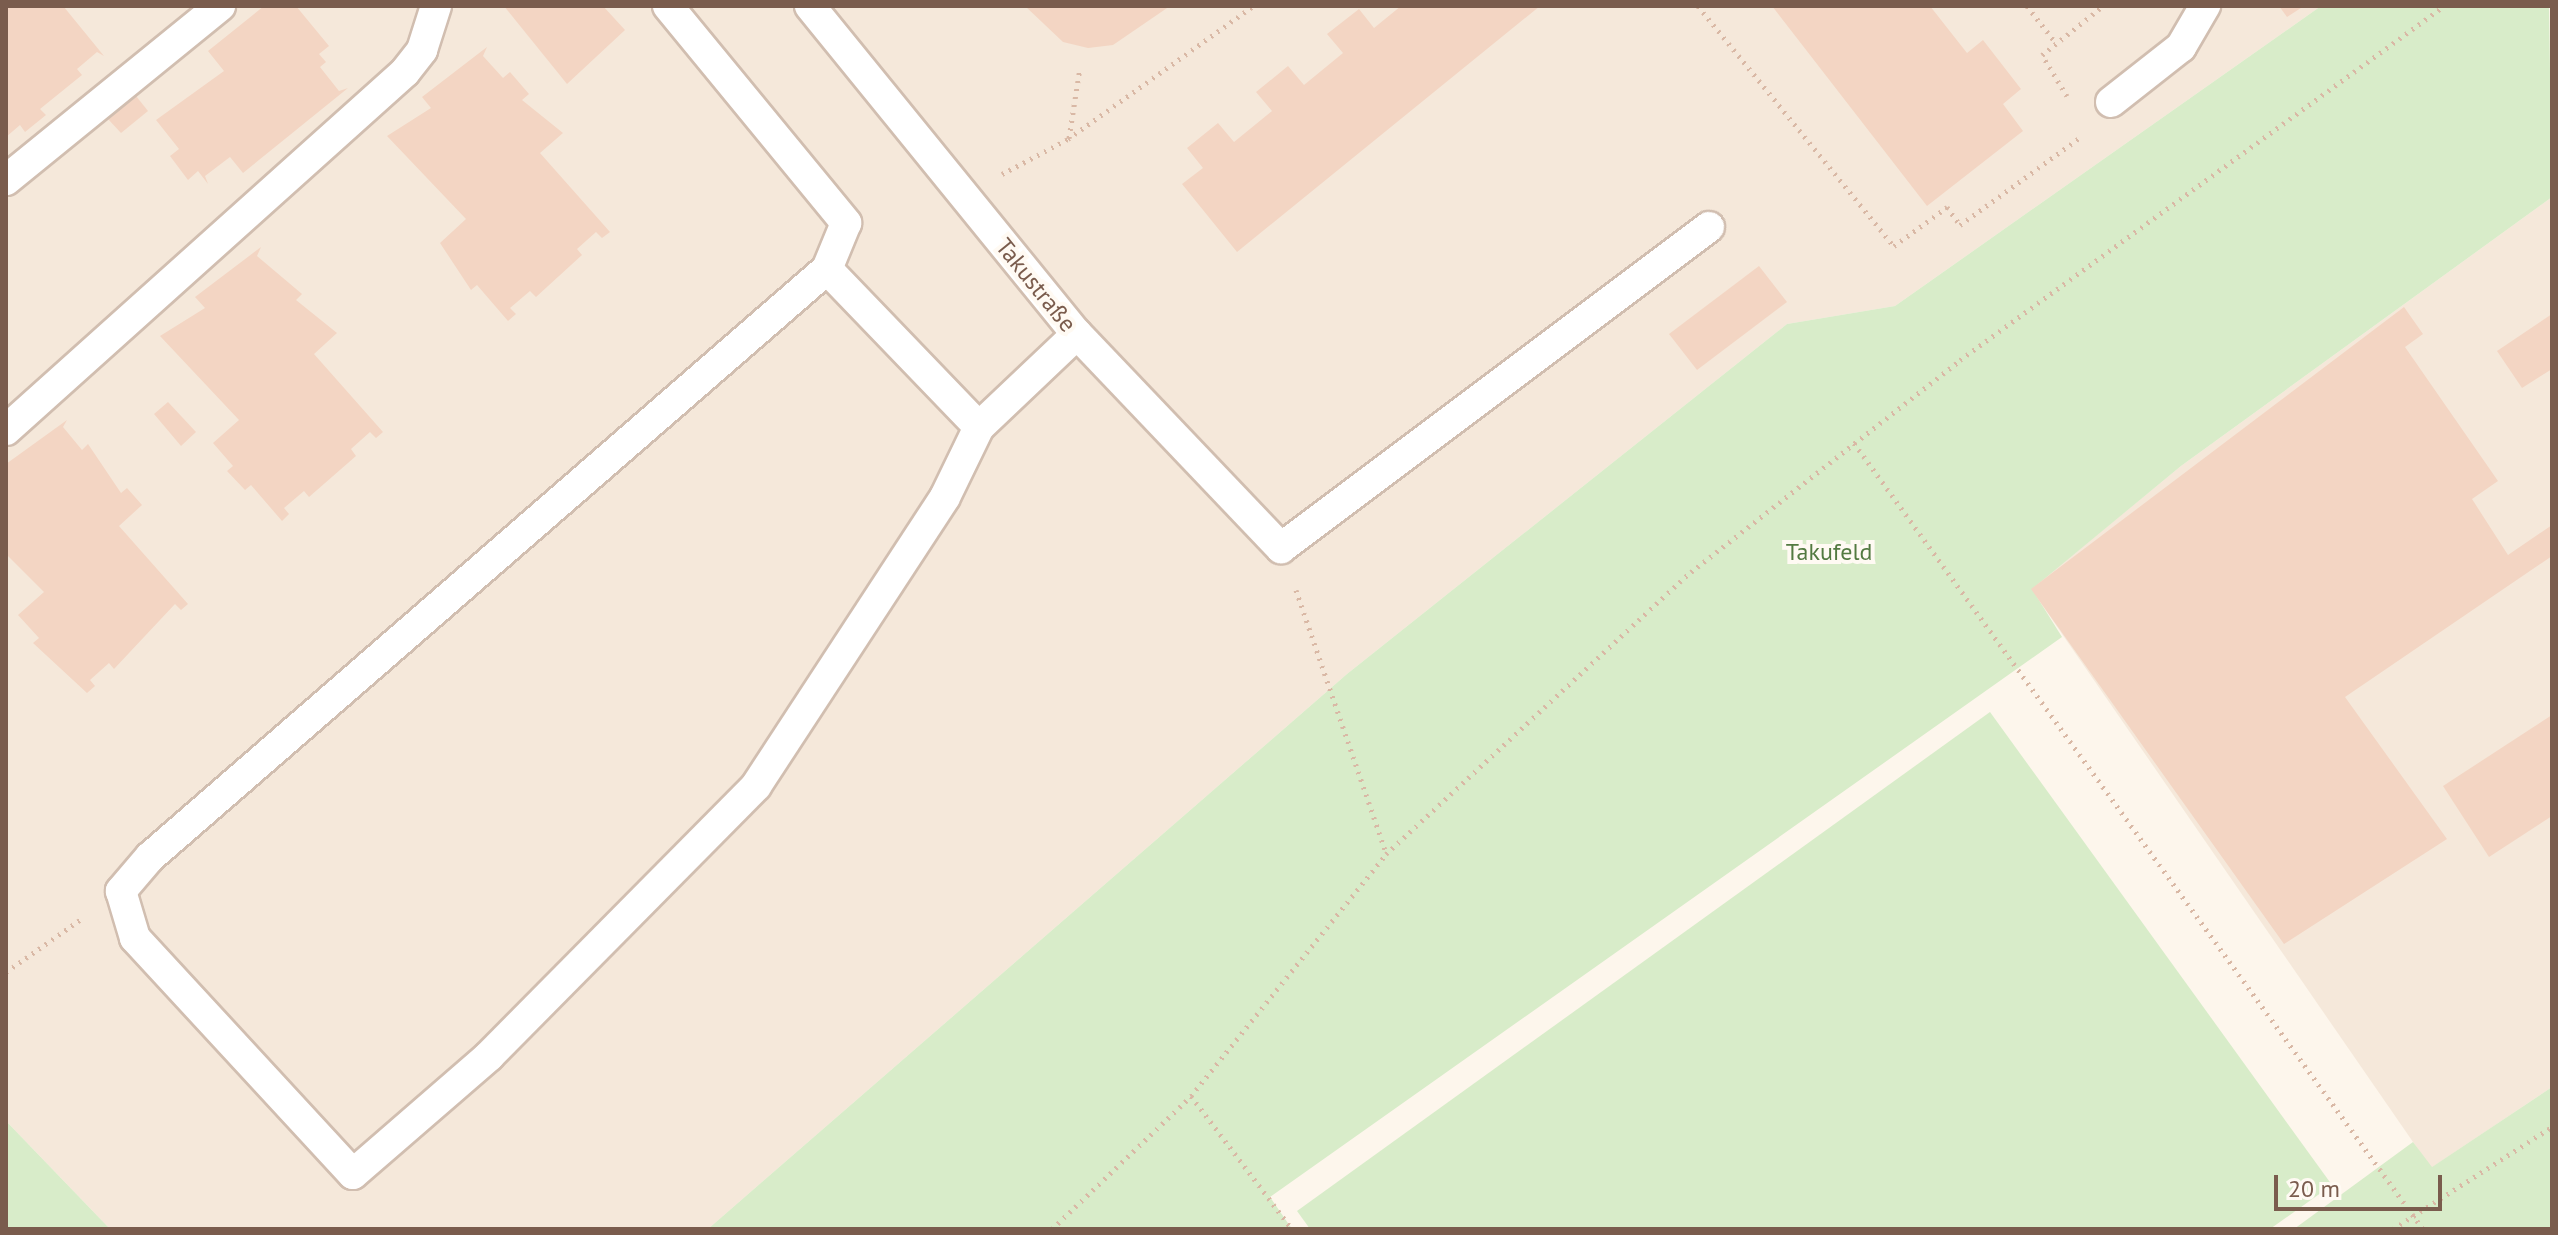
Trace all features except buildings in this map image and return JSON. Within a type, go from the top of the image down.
[{"type":"lane","points":[[6,180],[220,6]]},
{"type":"lane","points":[[6,430],[405,72],[422,50],[436,6]]},
{"type":"lane","points":[[668,6],[846,223],[827,269],[150,857],[121,891],[135,938],[353,1174],[489,1056],[756,786],[945,497],[979,427],[1077,334]]},
{"type":"lane","name":"Takustraße","points":[[810,6],[1077,334],[1281,548]]},
{"type":"lane","points":[[2111,102],[2181,47],[2205,6]]},
{"type":"lane","points":[[1281,548],[1709,227]]},
{"type":"lane","points":[[827,269],[979,427]]},
{"type":"path","points":[[963,195],[1068,139],[1253,6]]},
{"type":"path","points":[[1698,6],[1894,246],[1947,207],[1960,225],[2089,132],[2081,119]]},
{"type":"path","points":[[2027,6],[2056,43]]},
{"type":"path","points":[[2073,106],[2042,55],[2103,6]]},
{"type":"path","points":[[1052,1229],[1191,1096],[1386,854],[1691,572],[1854,443],[2444,6]]},
{"type":"path","points":[[1068,139],[1080,68]]},
{"type":"path","points":[[1854,443],[2423,1229]]},
{"type":"path","points":[[1281,548],[1386,854]]},
{"type":"path","points":[[6,972],[121,891]]},
{"type":"path","points":[[1191,1096],[1292,1229]]},
{"type":"path","points":[[2393,1229],[2552,1127]]},
{"type":"shaded area","points":[[6,6],[2321,6],[1895,306],[1787,324],[1347,674],[708,1229],[110,1229],[6,1121]]},
{"type":"shaded area","points":[[2552,197],[2552,1087],[2431,1168],[2031,589],[2181,466]]},
{"type":"green space","name":"Takufeld","points":[[2321,6],[2549,6],[2552,197],[2181,466],[2032,589],[2062,637],[1270,1197],[1292,1229],[708,1229],[1347,674],[1787,324],[1895,306]]},
{"type":"green space","points":[[1990,712],[2332,1185],[2270,1229],[1310,1229],[1297,1211]]},
{"type":"green space","points":[[2552,1087],[2552,1229],[2294,1229],[2413,1142],[2432,1167]]},
{"type":"green space","points":[[6,1121],[110,1229],[6,1229]]}]
